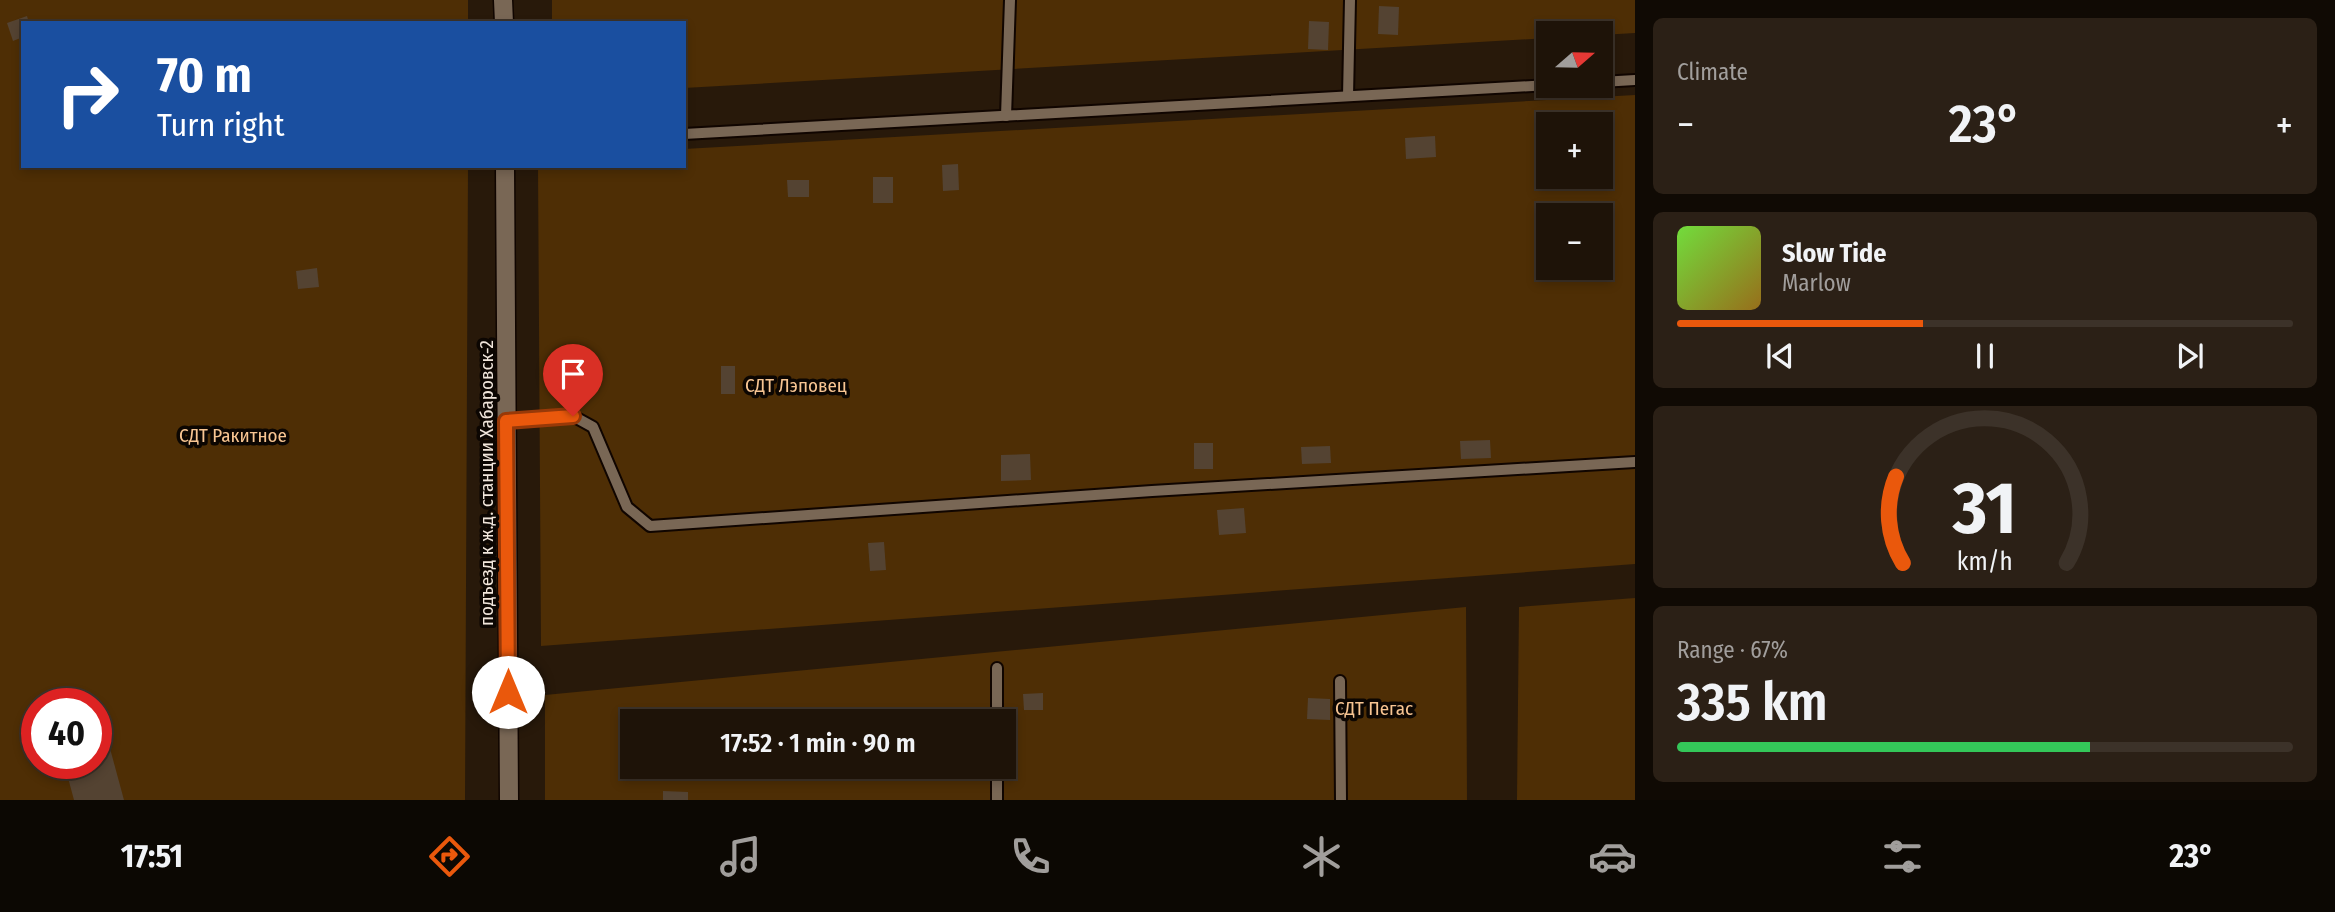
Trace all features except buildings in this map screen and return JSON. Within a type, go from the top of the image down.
[{"type":"street","points":[[503,0],[504,21]]},
{"type":"street","name":"подъезд к ж.д. станции Хабаровск-2","points":[[505,168],[509,800]]},
{"type":"lane","points":[[1006,116],[1010,0]]},
{"type":"lane","points":[[1348,96],[1350,0]]},
{"type":"lane","points":[[1614,81],[1635,80]]},
{"type":"lane","points":[[686,134],[1536,86]]},
{"type":"lane","points":[[506,421],[573,416],[593,427],[627,508],[650,526],[1152,491],[1635,462]]},
{"type":"lane","points":[[997,668],[997,709]]},
{"type":"lane","points":[[1340,681],[1341,800]]},
{"type":"lane","points":[[997,779],[997,800]]},
{"type":"green space","name":"СДТ Ракитное","points":[[0,0],[468,0],[468,21],[21,21],[21,168],[468,168],[465,800],[0,800]]},
{"type":"green space","points":[[552,0],[1635,0],[1635,33],[1614,34],[1614,21],[1536,21],[1536,39],[686,88],[686,21],[552,21]]},
{"type":"green space","name":"СДТ Лэповец","points":[[1635,95],[1635,564],[541,646],[538,168],[686,168],[686,149]]},
{"type":"green space","points":[[1635,598],[1635,800],[1517,800],[1519,607]]},
{"type":"green space","name":"СДТ Пегас","points":[[1466,607],[1467,800],[545,800],[545,695]]},
{"type":"route","points":[[508,692],[506,421],[573,416]]}]
